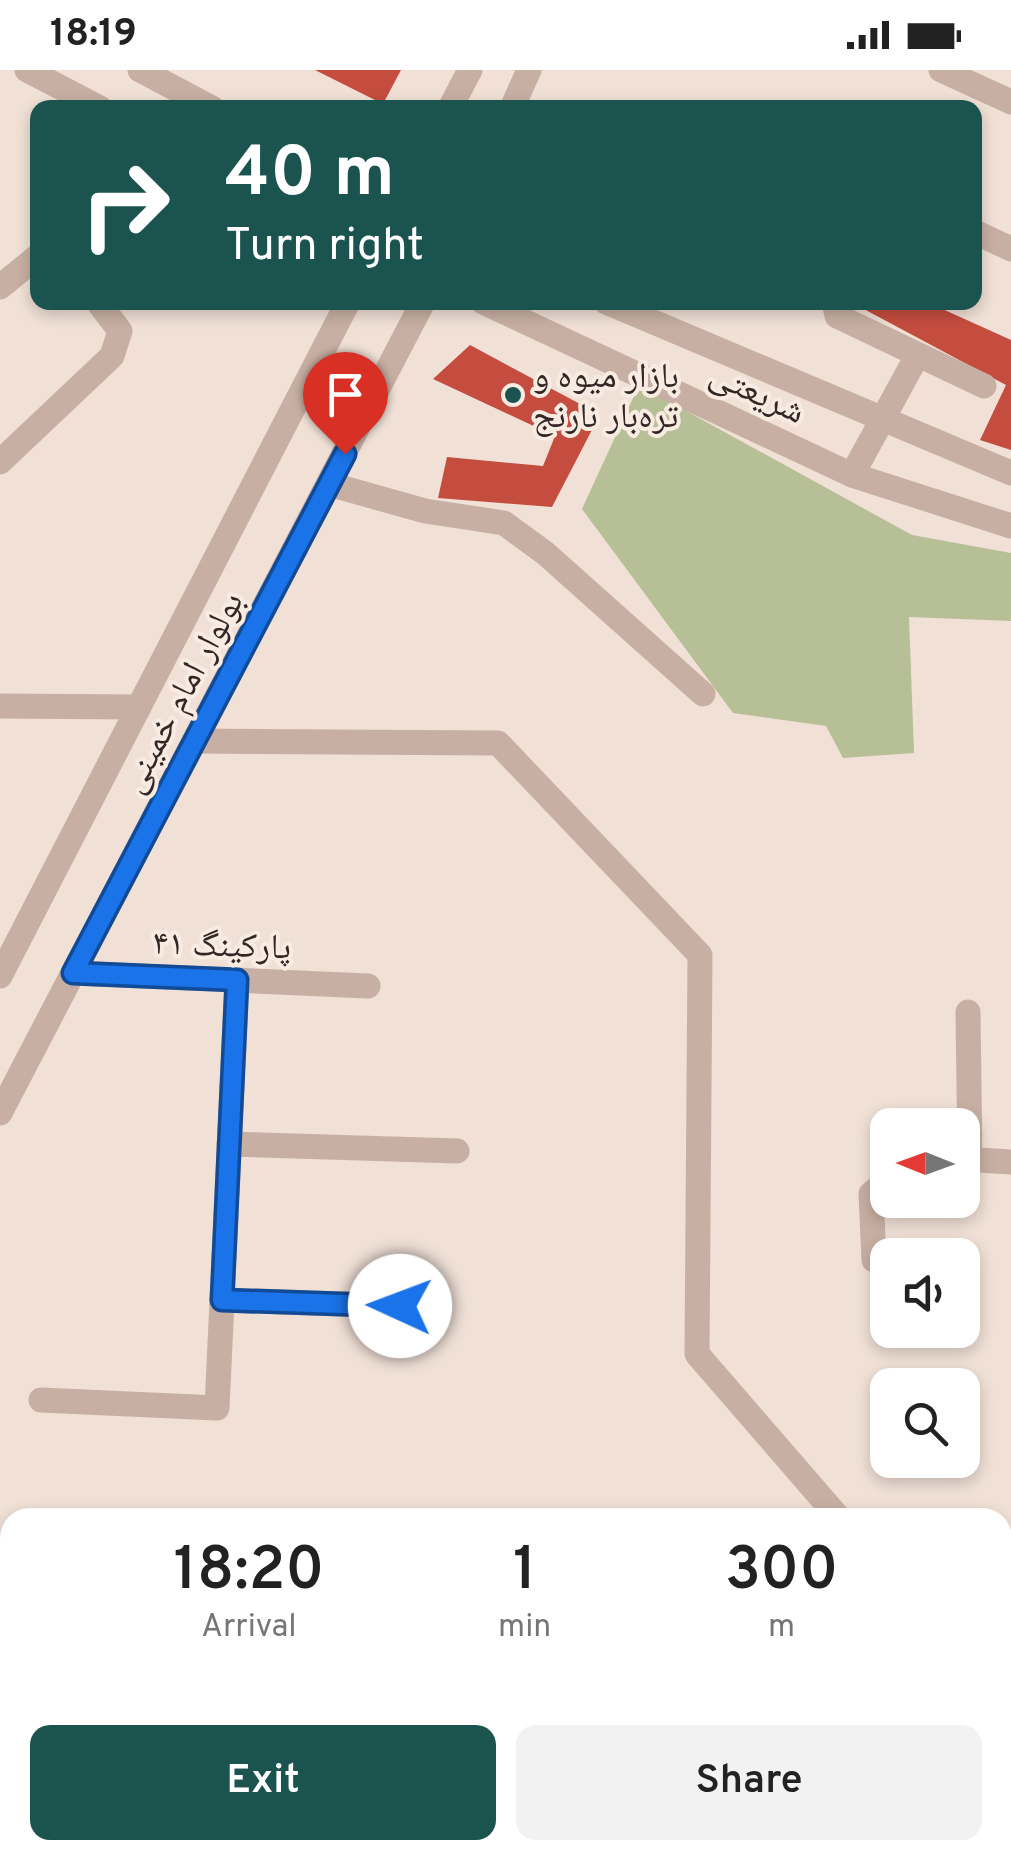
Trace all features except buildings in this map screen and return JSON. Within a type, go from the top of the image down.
[{"type":"street","points":[[27,70],[85,100]]},
{"type":"street","points":[[140,70],[197,100]]},
{"type":"street","points":[[454,100],[470,70]]},
{"type":"street","points":[[516,100],[529,70]]},
{"type":"street","points":[[941,70],[1011,102]]},
{"type":"street","points":[[982,235],[1011,248]]},
{"type":"street","points":[[0,288],[30,263]]},
{"type":"street","points":[[0,462],[112,356],[120,332],[104,310]]},
{"type":"street","name":"بولوار امام خمینی","points":[[0,976],[344,310]]},
{"type":"street","name":"بولوار امام خمینی","points":[[0,1113],[419,310]]},
{"type":"street","name":"شریعتی","points":[[500,310],[852,475],[1011,526]]},
{"type":"street","name":"شریعتی","points":[[624,310],[1011,473]]},
{"type":"street","points":[[836,310],[837,316],[984,386]]},
{"type":"street","points":[[852,475],[917,356]]},
{"type":"street","points":[[329,484],[425,511],[504,524],[545,552],[703,694]]},
{"type":"street","points":[[0,706],[139,707]]},
{"type":"street","points":[[194,741],[498,743],[700,955],[697,1354],[830,1508]]},
{"type":"street","name":"پارکینگ ۴۱","points":[[73,973],[368,986]]},
{"type":"street","points":[[41,1400],[217,1408],[237,980]]},
{"type":"street","points":[[967,1108],[968,1012]]},
{"type":"street","points":[[229,1144],[457,1151]]},
{"type":"street","points":[[980,1160],[1011,1162]]},
{"type":"street","points":[[222,1300],[400,1306]]},
{"type":"green space","points":[[639,385],[912,535],[1011,553],[1011,621],[909,617],[914,753],[843,758],[826,726],[733,713],[582,509]]},
{"type":"place","name":"بازار میوه و تره‌بار نارنج","points":[[513,395]]},
{"type":"route","points":[[345,454],[73,973],[237,980],[222,1300],[400,1306]]}]
